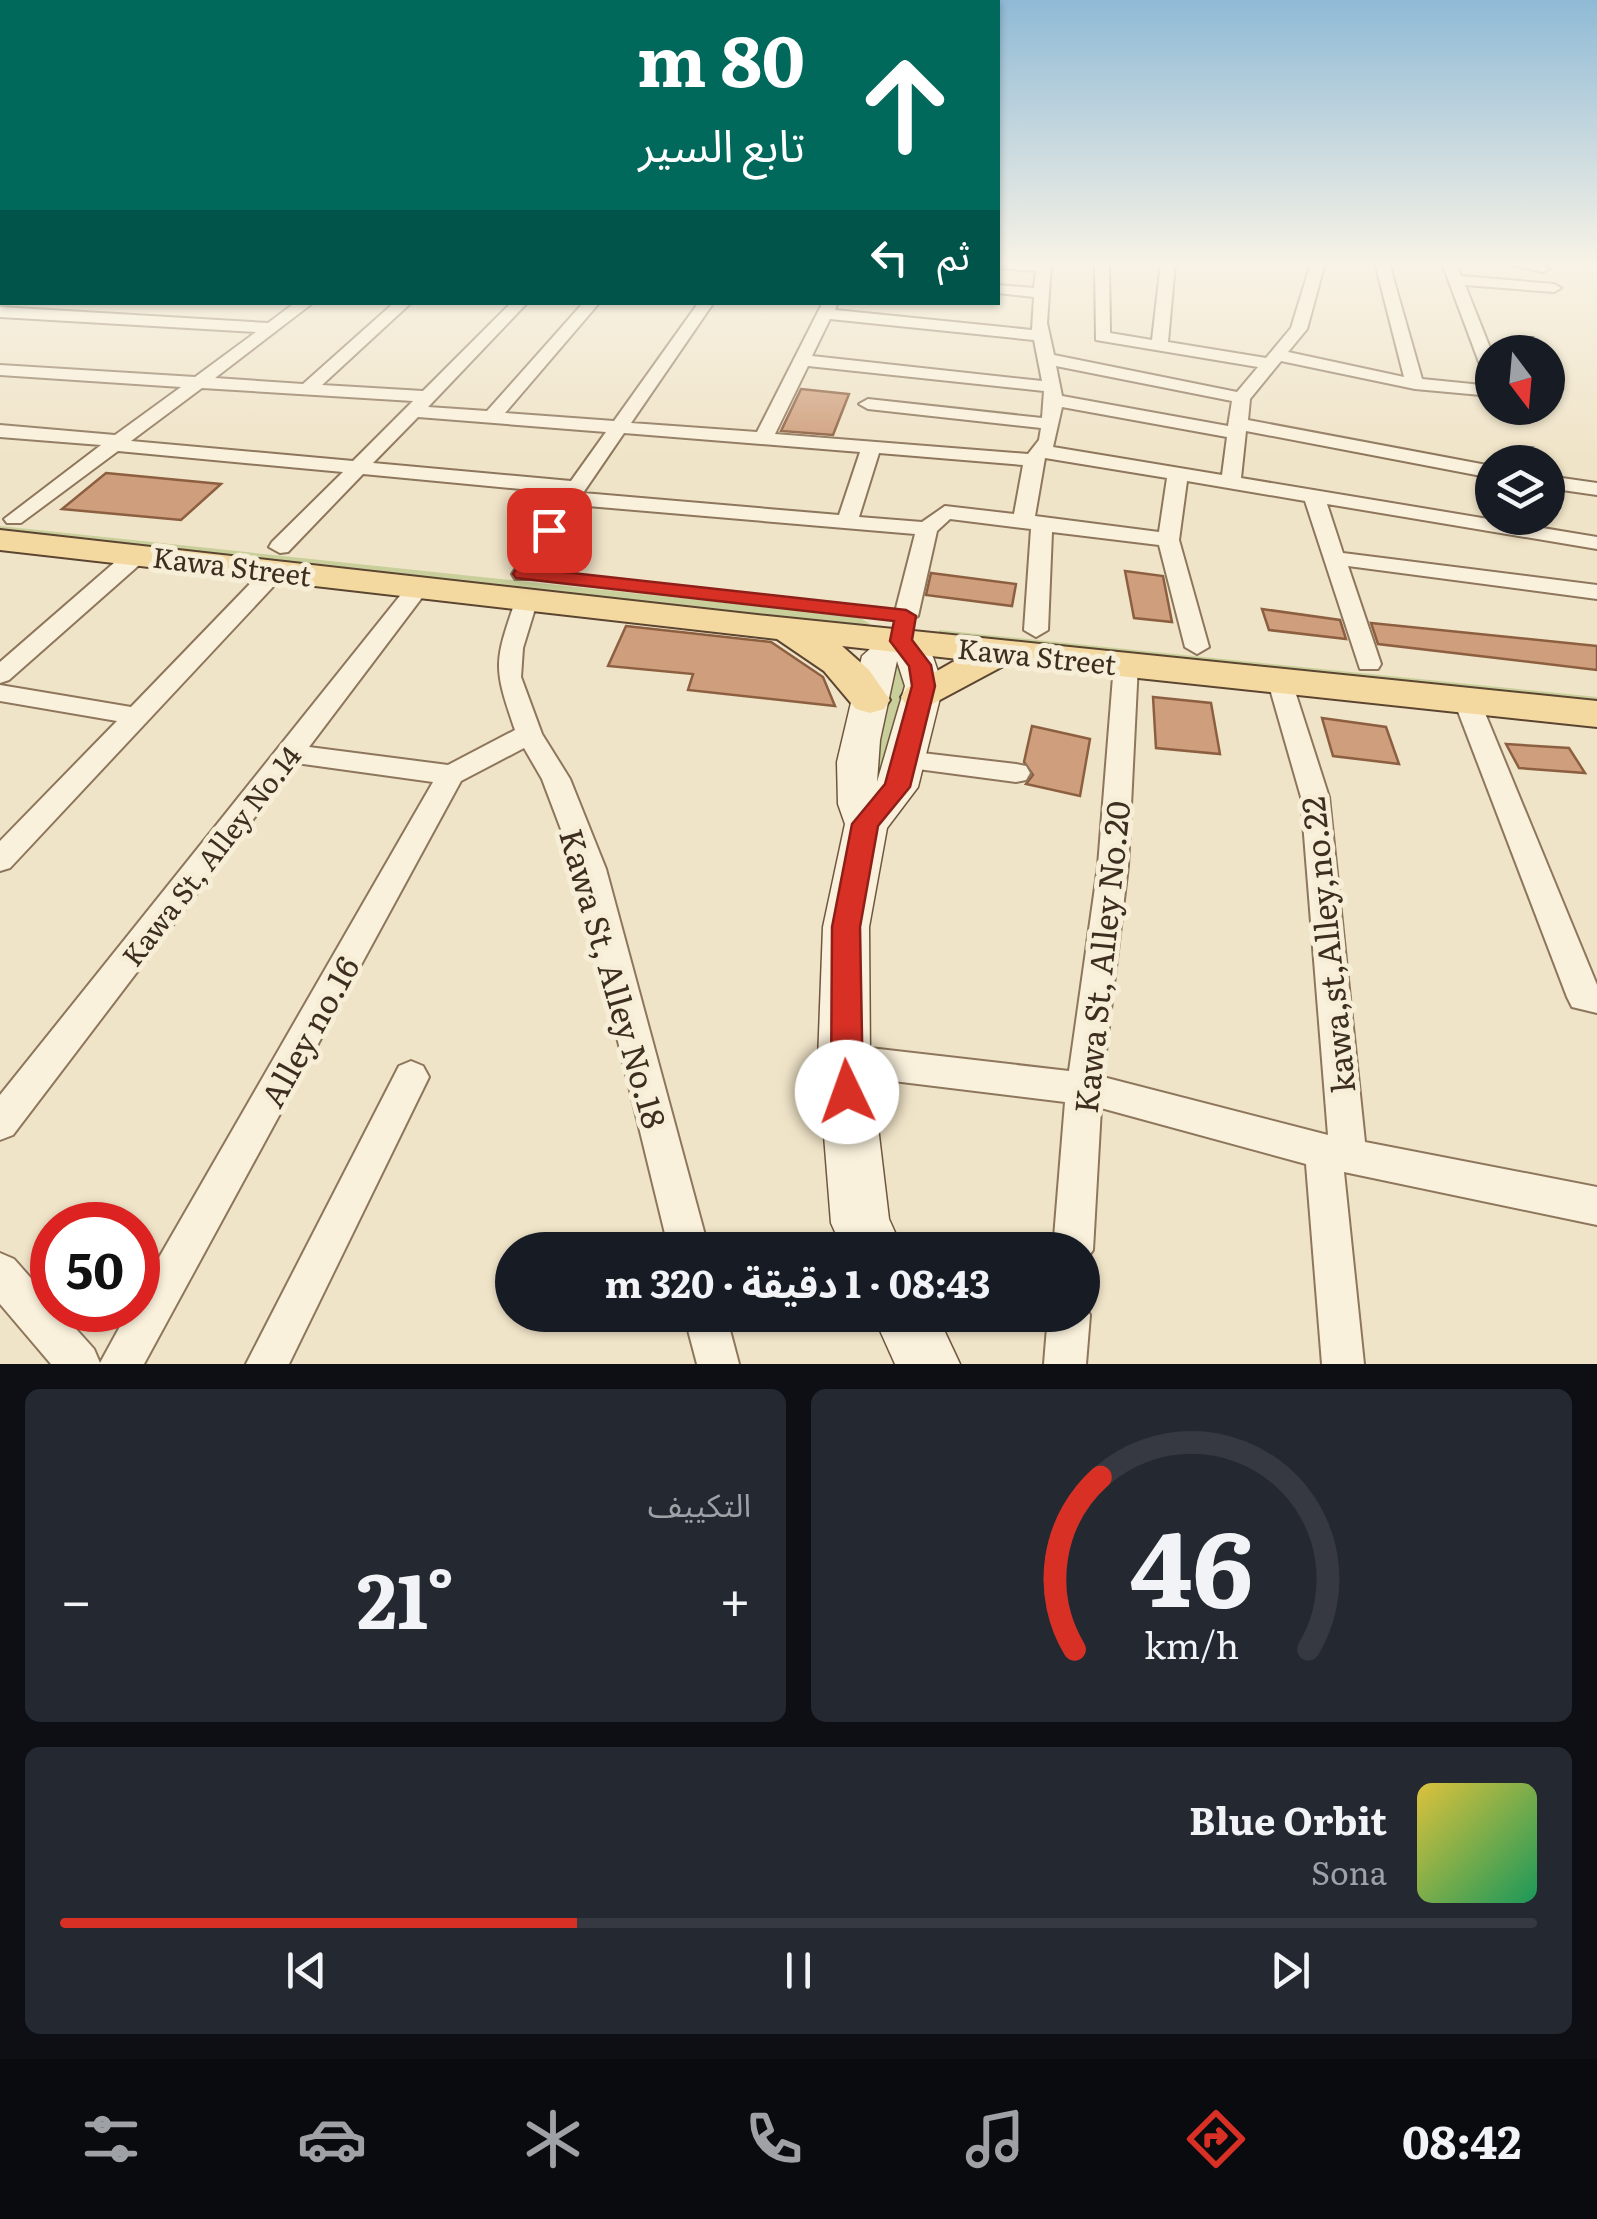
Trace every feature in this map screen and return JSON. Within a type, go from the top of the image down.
[{"type":"main road","name":"Kawa Street","points":[[4,532],[138,554],[278,559],[420,587],[525,586],[767,628],[1036,630],[1597,687]]},
{"type":"main road","name":"Kawa Street","points":[[4,532],[903,629],[1002,651],[1597,714]]},
{"type":"main road","points":[[767,628],[833,657],[855,677],[870,700]]},
{"type":"main road","points":[[864,1232],[860,1223],[844,1060],[846,927],[866,824],[857,798],[856,774],[870,700],[880,656],[903,629],[920,665],[921,697],[905,760],[889,800],[866,824]]},
{"type":"main road","points":[[921,697],[1002,651]]},
{"type":"main road","points":[[912,1332],[928,1364]]},
{"type":"street","points":[[249,327],[272,328]]},
{"type":"street","points":[[306,390],[377,327]]},
{"type":"street","points":[[0,860],[137,716],[357,465],[497,327]]},
{"type":"street","points":[[490,420],[571,327]]},
{"type":"street","name":"Kawa St, Alley No.18","points":[[683,1232],[591,869],[556,779],[529,734],[509,677],[511,648],[525,586],[572,493],[690,327]]},
{"type":"street","points":[[763,440],[819,327]]},
{"type":"street","points":[[971,327],[1042,336]]},
{"type":"street","points":[[1036,630],[1036,455],[1048,441],[1053,394],[1041,327]]},
{"type":"street","points":[[1102,327],[1102,337],[1475,390]]},
{"type":"street","points":[[1158,346],[1160,327]]},
{"type":"street","points":[[1231,481],[1242,398],[1299,327]]},
{"type":"street","points":[[1399,327],[1415,384]]},
{"type":"street","points":[[4,532],[192,385],[272,328]]},
{"type":"street","points":[[1046,359],[1242,398]]},
{"type":"street","points":[[802,360],[1053,394],[1475,469]]},
{"type":"street","points":[[847,522],[871,448],[859,425],[878,368]]},
{"type":"street","points":[[0,370],[306,390],[422,404],[490,420],[763,440],[859,425],[1051,424]]},
{"type":"street","points":[[0,431],[357,465],[572,493],[927,529]]},
{"type":"street","points":[[871,448],[1036,455],[1178,473],[1597,543]]},
{"type":"street","points":[[1178,473],[1168,540],[1198,647]]},
{"type":"street","points":[[1565,485],[1597,490]]},
{"type":"street","points":[[1313,494],[1369,664]]},
{"type":"street","points":[[903,629],[927,529],[945,512],[1033,520],[1168,540]]},
{"type":"street","points":[[0,675],[138,554]]},
{"type":"street","points":[[1334,558],[1597,592]]},
{"type":"street","name":"Kawa St, Alley No.14","points":[[0,1123],[420,587]]},
{"type":"street","name":"Kawa St, Alley No.20","points":[[1074,1232],[1084,1088],[1114,866],[1126,664]]},
{"type":"street","name":"kawa,st,Alley,no.22","points":[[1280,682],[1315,798],[1343,1364]]},
{"type":"street","points":[[0,693],[137,716]]},
{"type":"street","points":[[1467,701],[1590,998]]},
{"type":"street","points":[[290,753],[451,774],[529,734]]},
{"type":"street","points":[[905,760],[1016,773]]},
{"type":"street","name":"Alley no.16","points":[[121,1364],[451,774]]},
{"type":"street","points":[[844,1060],[1084,1088],[1335,1152],[1597,1207]]},
{"type":"street","points":[[267,1364],[412,1076]]},
{"type":"street","points":[[0,1273],[79,1364]]},
{"type":"street","points":[[710,1332],[718,1364]]},
{"type":"street","points":[[1066,1364],[1068,1332]]},
{"type":"green space","points":[[0,526],[859,617],[870,624],[860,627],[0,534]]},
{"type":"green space","points":[[939,630],[1597,697],[1597,707],[939,634]]},
{"type":"green space","points":[[903,660],[913,671],[881,787],[873,780],[889,662]]},
{"type":"building","points":[[801,389],[849,394],[833,435],[781,431]]},
{"type":"building","points":[[106,473],[221,484],[181,520],[62,509]]},
{"type":"building","points":[[1125,571],[1163,576],[1172,622],[1134,618]]},
{"type":"building","points":[[931,573],[1016,584],[1012,606],[926,595]]},
{"type":"building","points":[[1262,609],[1340,620],[1346,639],[1269,630]]},
{"type":"building","points":[[1371,623],[1597,646],[1597,670],[1378,644]]},
{"type":"building","points":[[626,626],[771,642],[823,677],[835,706],[688,690],[693,674],[608,666]]},
{"type":"building","points":[[1153,697],[1211,703],[1220,754],[1156,748]]},
{"type":"building","points":[[1322,718],[1386,727],[1399,764],[1333,756]]},
{"type":"building","points":[[1032,726],[1090,739],[1080,796],[1026,784],[1033,775],[1024,762]]},
{"type":"building","points":[[1506,744],[1569,748],[1585,773],[1519,768]]},
{"type":"route","points":[[549,530],[524,574],[906,616],[901,641],[920,665],[924,686],[897,787],[866,824],[846,927],[847,1092]]}]
